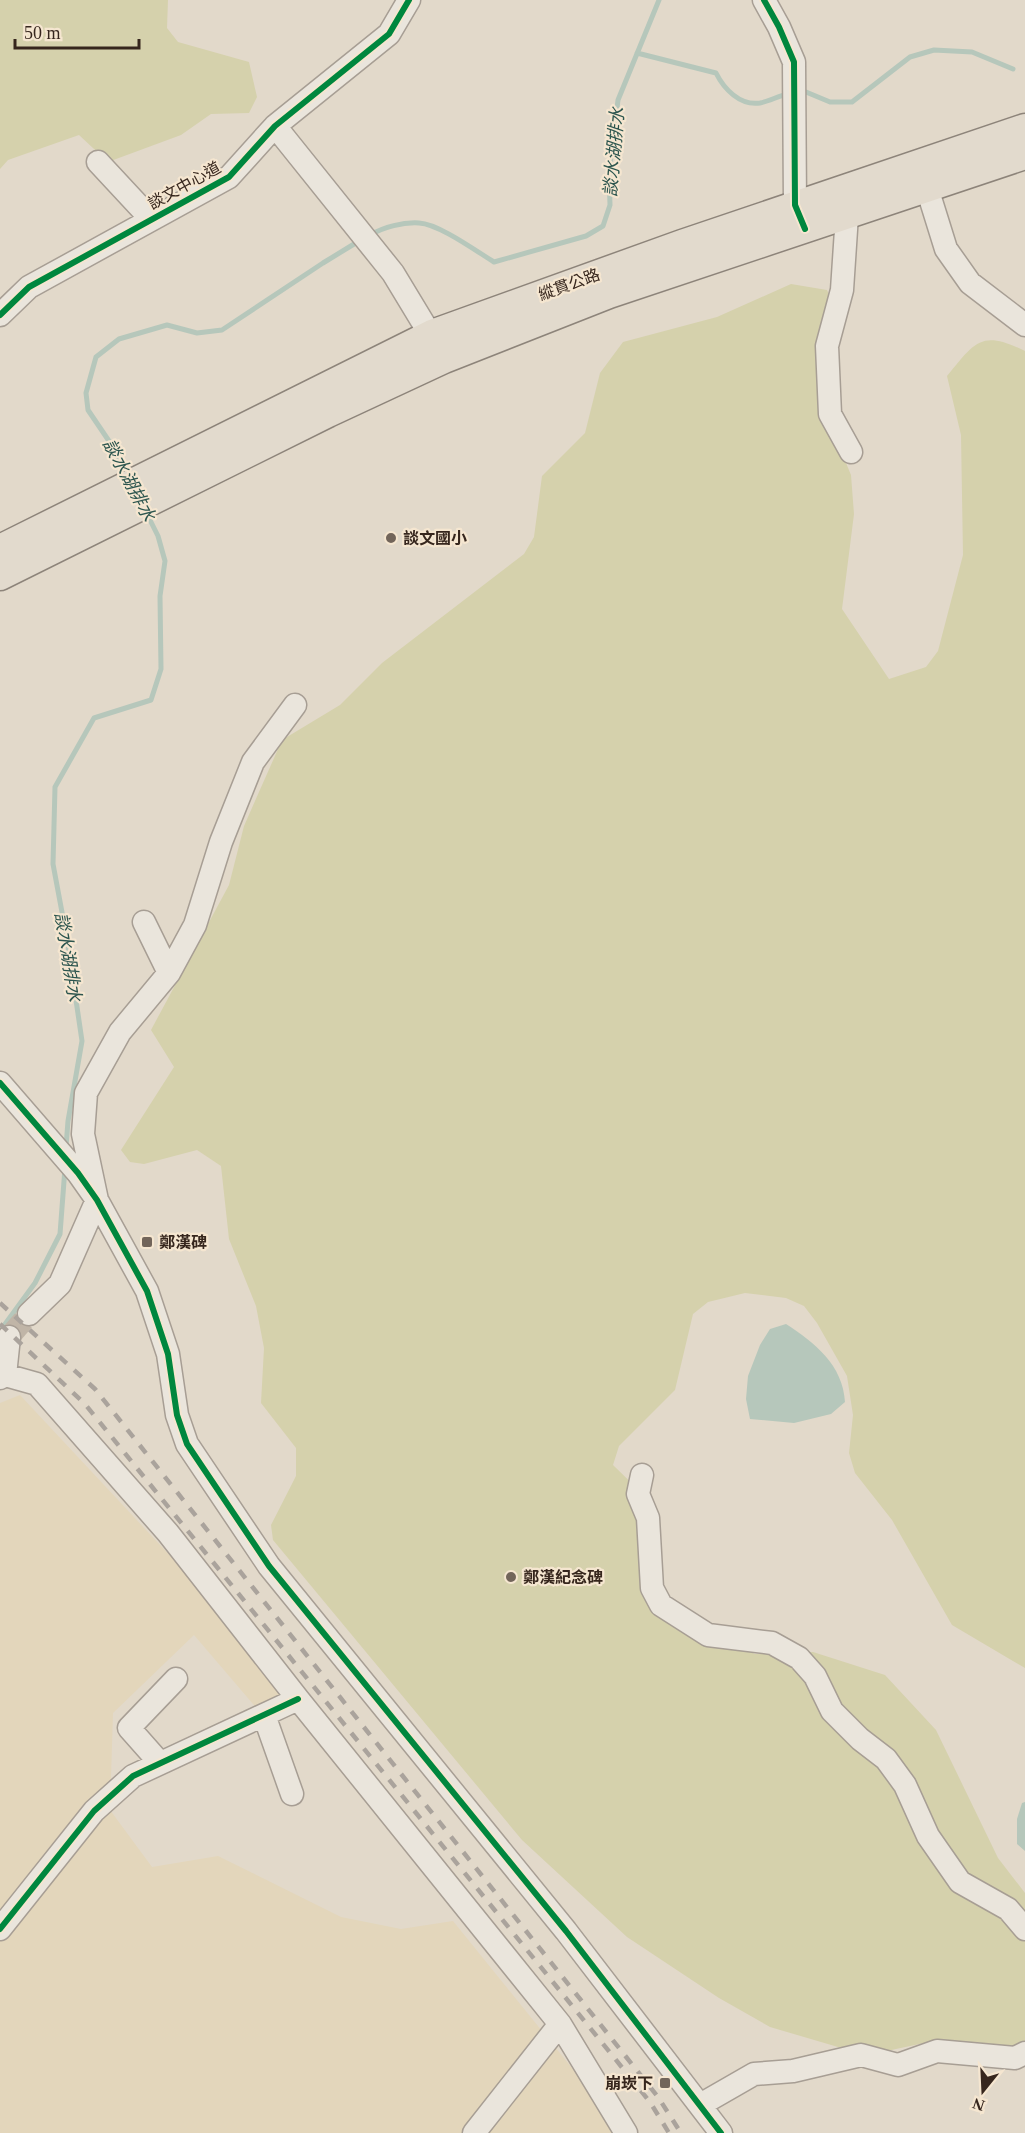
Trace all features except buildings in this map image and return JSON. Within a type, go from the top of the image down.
[{"type":"main road","name":"縱貫公路","points":[[81,523],[322,402],[597,274],[800,217],[1025,128]]},
{"type":"main road","name":"縱貫公路","points":[[800,217],[847,215],[1025,155]]},
{"type":"main road","points":[[0,549],[81,523]]},
{"type":"main road","points":[[0,576],[81,523]]},
{"type":"street","name":"談文中心道","points":[[0,315],[29,287],[229,177],[274,126],[389,34],[409,0]]},
{"type":"street","points":[[764,0],[794,62],[800,217]]},
{"type":"street","points":[[274,126],[393,273],[438,347]]},
{"type":"street","points":[[98,162],[151,219]]},
{"type":"street","points":[[927,188],[946,249],[969,283],[1025,326]]},
{"type":"street","points":[[847,215],[842,290],[826,346],[830,414],[851,452]]},
{"type":"street","points":[[29,1314],[60,1284],[97,1200],[83,1134],[86,1093],[120,1032],[169,973],[195,925],[221,842],[253,762],[295,705]]},
{"type":"street","points":[[144,922],[169,973]]},
{"type":"street","points":[[0,1083],[78,1173],[97,1200],[147,1291],[168,1354],[177,1415],[187,1444],[269,1566],[566,1930],[721,2133]]},
{"type":"street","points":[[9,1337],[2,1377],[37,1384],[168,1533],[298,1699],[560,2024],[626,2133]]},
{"type":"street","points":[[642,1475],[638,1494],[648,1518],[652,1588],[661,1605],[708,1635],[772,1643],[799,1658],[815,1676],[832,1711],[860,1739],[886,1759],[905,1785],[928,1836],[960,1882],[1008,1909],[1025,1929]]},
{"type":"street","points":[[160,1763],[129,1728],[176,1679]]},
{"type":"street","points":[[0,1929],[94,1811],[133,1776],[298,1699]]},
{"type":"street","points":[[264,1715],[292,1794]]},
{"type":"street","points":[[474,2133],[560,2024]]},
{"type":"street","points":[[700,2104],[754,2074],[793,2071],[861,2055],[898,2065],[937,2051],[1015,2058],[1025,2053]]},
{"type":"shaded area","points":[[0,0],[168,0],[167,28],[178,42],[249,62],[257,97],[249,113],[211,114],[181,135],[108,162],[79,135],[8,160],[0,169]]},
{"type":"shaded area","points":[[791,284],[827,290],[835,309],[829,422],[851,475],[854,514],[842,609],[889,679],[926,667],[938,651],[963,555],[961,435],[947,376],[972,347],[980,342],[998,341],[1025,351],[1025,1668],[952,1625],[892,1520],[855,1473],[849,1453],[853,1415],[847,1376],[817,1323],[804,1306],[786,1298],[745,1293],[708,1302],[693,1314],[675,1390],[619,1446],[613,1465],[653,1504],[645,1561],[684,1622],[755,1654],[813,1652],[885,1675],[936,1730],[998,1858],[1025,1893],[1025,2055],[1010,2060],[924,2043],[882,2052],[838,2047],[770,2027],[719,1998],[627,1937],[522,1840],[273,1540],[271,1525],[296,1476],[296,1448],[261,1403],[264,1348],[256,1306],[229,1239],[221,1166],[197,1150],[144,1164],[130,1162],[121,1150],[174,1067],[151,1030],[229,885],[244,826],[282,740],[340,705],[382,663],[524,554],[534,537],[542,476],[585,433],[600,373],[623,342],[717,317]]},
{"type":"shaded area","points":[[786,1324],[826,1356],[839,1377],[845,1402],[831,1414],[794,1423],[750,1419],[746,1399],[748,1376],[760,1345],[770,1329]]},
{"type":"shaded area","points":[[20,1395],[218,1607],[294,1704],[265,1718],[194,1635],[113,1713],[110,1810],[152,1867],[218,1856],[341,1917],[401,1929],[453,1921],[576,2073],[613,2133],[0,2133],[0,1403]]},
{"type":"shaded area","points":[[1025,1802],[1025,1851],[1017,1844],[1017,1819],[1022,1803]]},
{"type":"waterway","name":"談水湖排水","points":[[370,235],[387,227],[419,223],[437,228],[494,262],[586,236],[603,226],[610,205],[609,172],[618,100],[659,0]]},
{"type":"waterway","points":[[800,93],[806,92],[830,102],[852,102],[910,57],[934,50],[972,52],[1013,69]]},
{"type":"waterway","points":[[637,53],[716,73],[733,95],[746,102],[760,103],[788,94]]},
{"type":"waterway","name":"談水湖排水","points":[[128,477],[111,444],[88,410],[86,393],[96,357],[119,339],[167,325],[197,333],[222,330],[359,241]]},
{"type":"waterway","name":"談水湖排水","points":[[66,1147],[68,1121],[82,1041],[53,864],[55,787],[94,718],[151,700],[161,669],[160,596],[165,561],[158,536],[146,512]]},
{"type":"waterway","name":"談水湖排水","points":[[0,1331],[35,1283],[60,1234],[65,1168]]},
{"type":"tunnel","points":[[9,1337],[29,1314]]},
{"type":"railway","points":[[0,1303],[95,1389],[658,2097],[681,2133]]},
{"type":"railway","points":[[0,1324],[85,1404],[650,2102],[669,2133]]},
{"type":"cycle path","points":[[0,315],[29,287],[229,177],[275,126],[389,34],[409,0]]},
{"type":"cycle path","points":[[764,0],[794,62],[795,205],[805,229]]},
{"type":"cycle path","points":[[0,1083],[78,1173],[97,1200],[147,1291],[168,1354],[177,1415],[187,1444],[269,1566],[566,1931],[721,2133]]},
{"type":"cycle path","points":[[0,1929],[94,1811],[133,1776],[298,1699]]},
{"type":"place","name":"談文國小","points":[[391,538]]},
{"type":"place","name":"鄭漢碑","points":[[147,1242]]},
{"type":"place","name":"鄭漢紀念碑","points":[[511,1577]]},
{"type":"place","name":"崩崁下","points":[[665,2083]]}]
